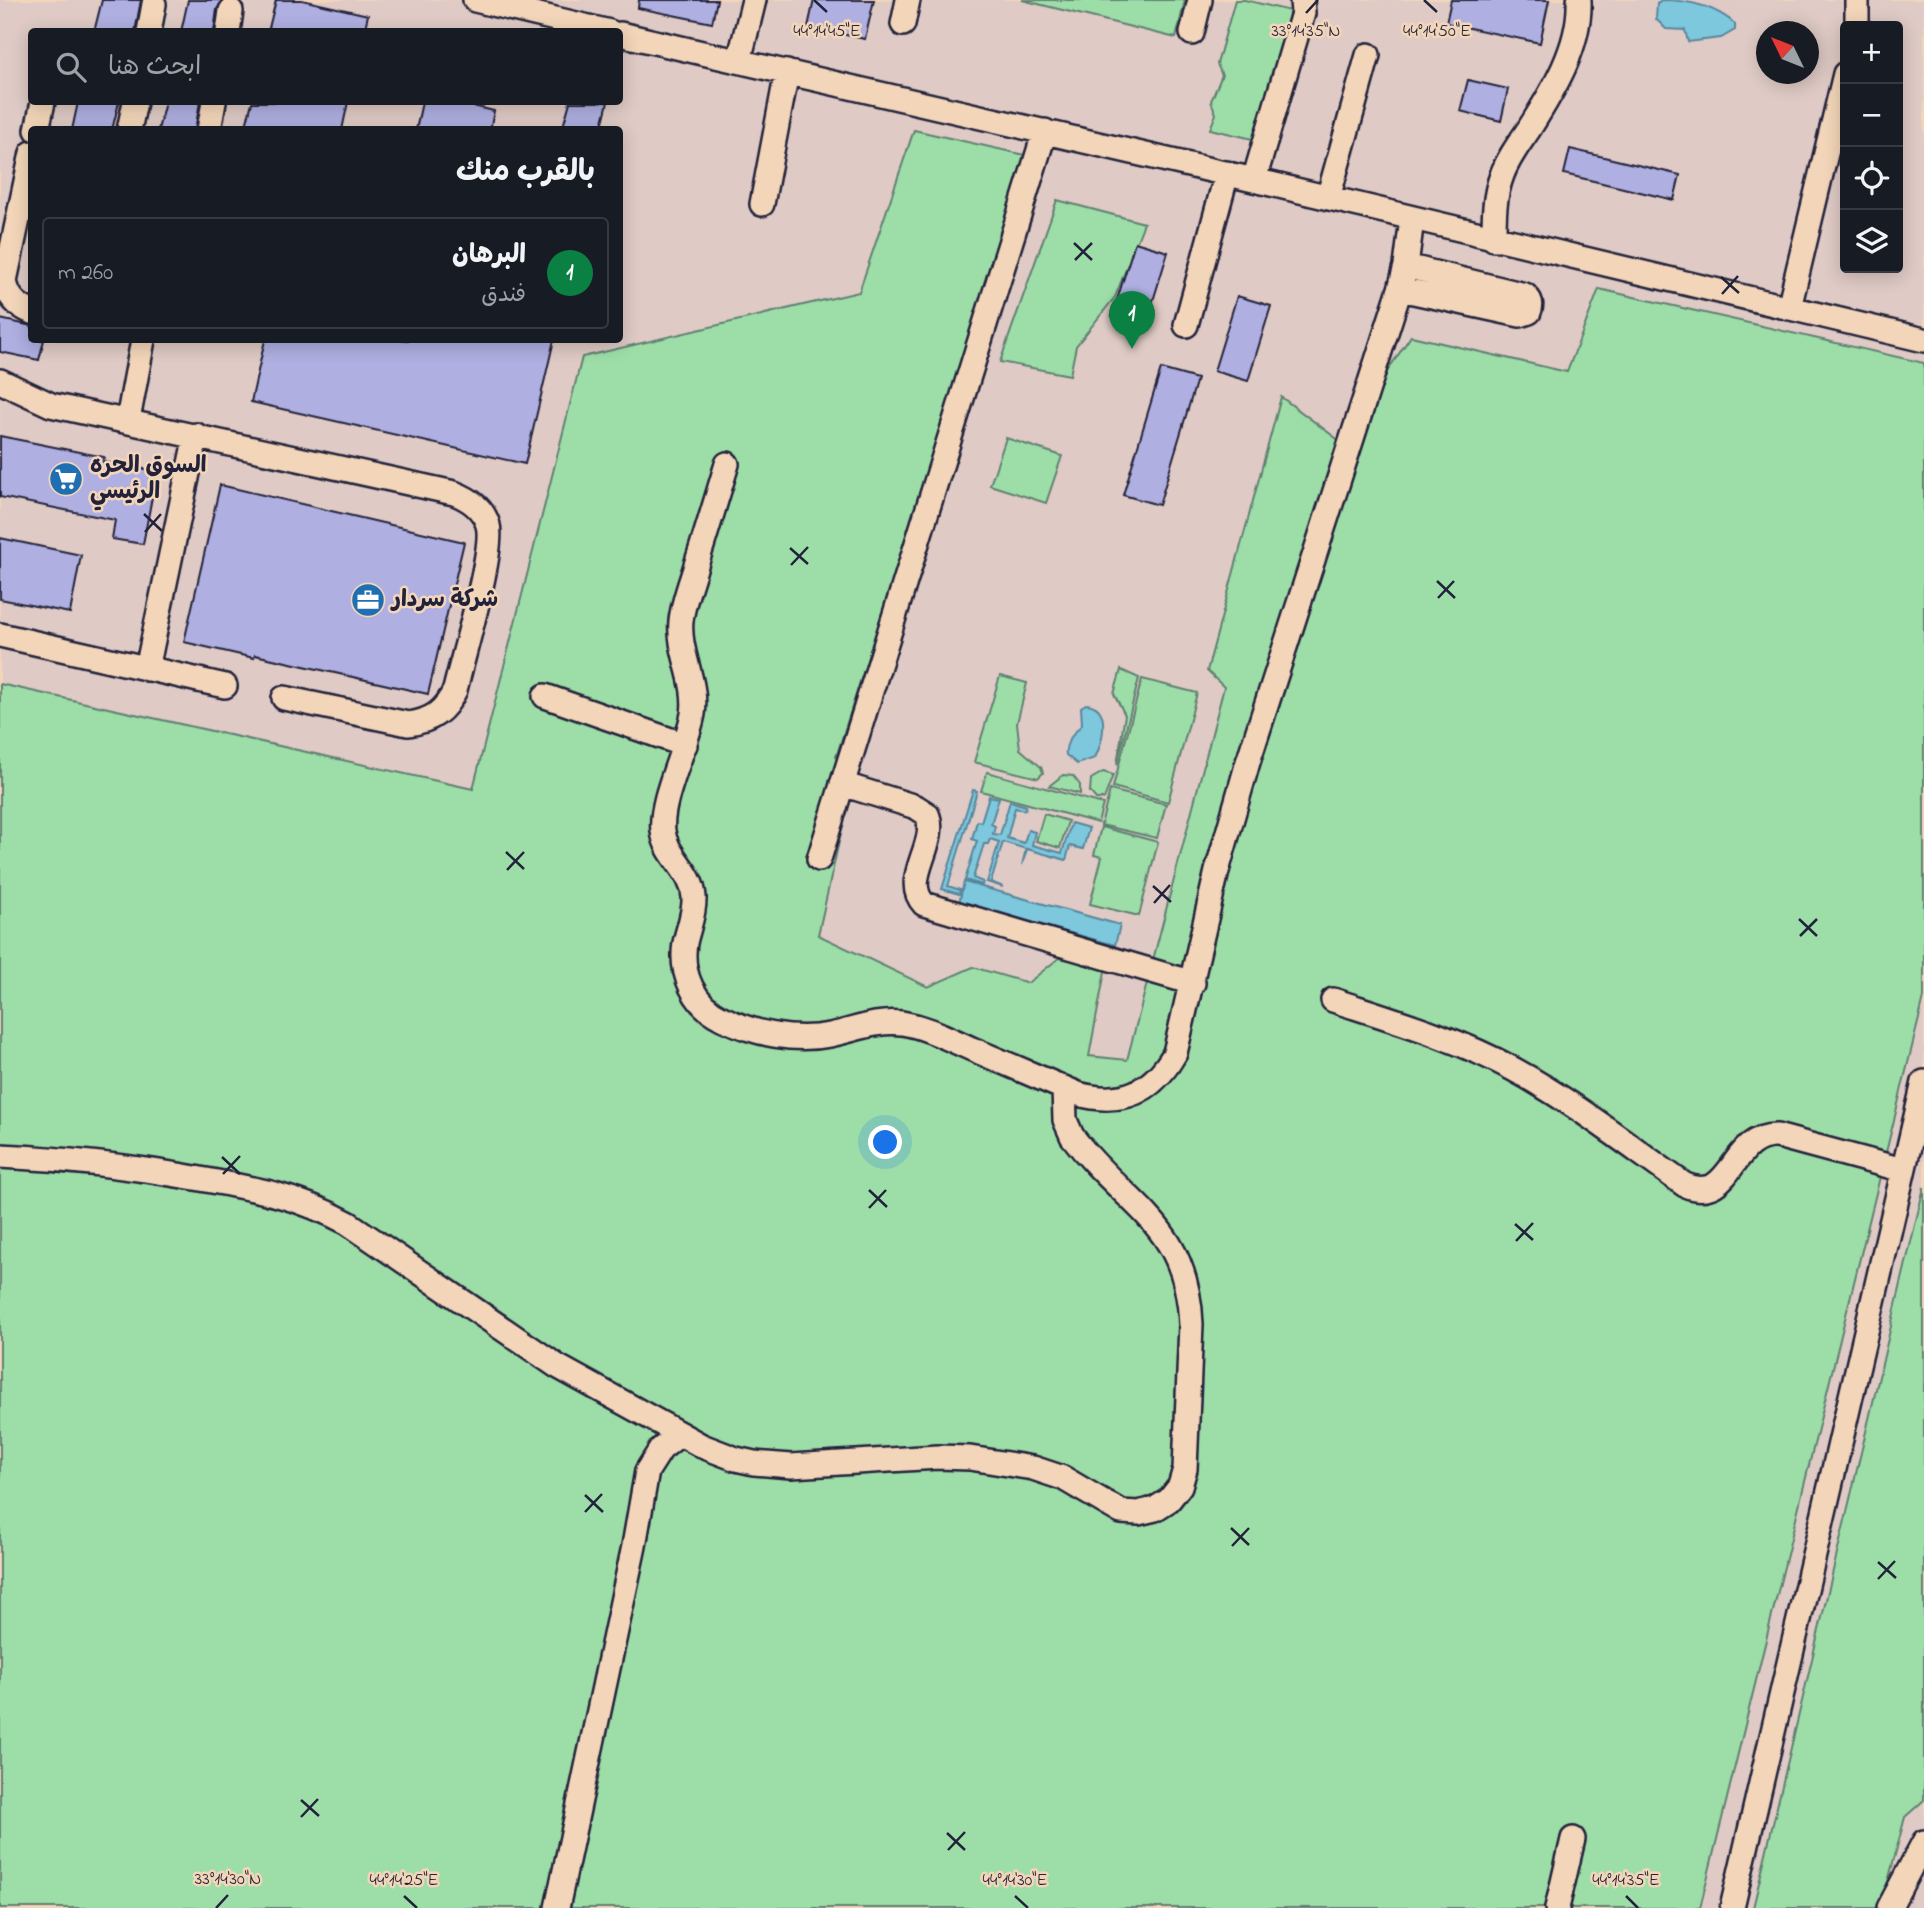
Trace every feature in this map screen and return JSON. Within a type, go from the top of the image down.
[{"type":"lane","points":[[475,0],[593,28]]},
{"type":"lane","points":[[739,61],[754,0]]},
{"type":"lane","points":[[903,23],[908,0]]},
{"type":"lane","points":[[1192,33],[1200,0]]},
{"type":"lane","points":[[1254,180],[1303,13],[1302,0]]},
{"type":"lane","points":[[1494,239],[1494,212],[1502,174],[1545,103],[1565,62],[1573,40],[1579,0]]},
{"type":"lane","points":[[1857,0],[1857,21]]},
{"type":"lane","points":[[150,28],[155,4]]},
{"type":"lane","points":[[623,35],[1227,173],[1924,340]]},
{"type":"lane","points":[[1328,198],[1368,55]]},
{"type":"lane","points":[[762,204],[787,72]]},
{"type":"lane","points":[[1789,308],[1843,84]]},
{"type":"lane","points":[[38,126],[42,105]]},
{"type":"lane","points":[[130,126],[134,105]]},
{"type":"lane","points":[[210,126],[213,105]]},
{"type":"lane","points":[[819,859],[1045,131]]},
{"type":"lane","points":[[1186,325],[1227,173]]},
{"type":"lane","points":[[28,190],[24,227],[5,281],[10,298],[28,310]]},
{"type":"lane","points":[[727,464],[681,620],[681,636],[694,694],[694,711],[664,810],[665,842],[685,871],[694,894],[694,907],[685,945],[685,970],[694,993],[711,1012],[752,1030],[790,1037],[830,1035],[875,1023],[916,1026],[1094,1099],[1111,1099],[1135,1093],[1156,1080],[1175,1053],[1217,872],[1248,762],[1400,289],[1412,219]]},
{"type":"lane","points":[[1400,289],[1520,315],[1529,312],[1531,307],[1529,298],[1525,295],[1406,266]]},
{"type":"lane","points":[[128,420],[142,343]]},
{"type":"lane","points":[[0,381],[51,405],[454,493],[475,505],[488,525],[488,550],[455,690],[448,704],[437,715],[424,722],[408,724],[284,698]]},
{"type":"lane","points":[[147,669],[196,435]]},
{"type":"lane","points":[[0,635],[225,686]]},
{"type":"lane","points":[[545,696],[685,745]]},
{"type":"lane","points":[[842,784],[916,807],[927,814],[931,828],[916,888],[924,904],[1193,983]]},
{"type":"lane","points":[[1334,1000],[1429,1031],[1512,1068],[1560,1096],[1693,1188],[1710,1188],[1734,1164],[1745,1147],[1752,1141],[1768,1136],[1903,1170]]},
{"type":"lane","points":[[1732,1908],[1924,1082]]},
{"type":"lane","points":[[0,1156],[106,1165],[180,1175],[276,1193],[324,1210],[348,1223],[557,1366],[719,1453],[754,1463],[790,1466],[970,1458],[1033,1468],[1063,1478],[1121,1511],[1138,1513],[1155,1509],[1170,1500],[1180,1486],[1185,1469],[1190,1300],[1177,1254],[1164,1234],[1072,1136],[1065,1120],[1064,1088]]},
{"type":"lane","points":[[557,1908],[648,1471],[660,1449],[680,1434]]},
{"type":"lane","points":[[1557,1908],[1573,1839]]},
{"type":"lane","points":[[1888,1908],[1924,1842]]},
{"type":"shaded area","points":[[0,0],[1924,0],[1924,1908],[0,1908]]},
{"type":"green space","points":[[1022,0],[1185,0],[1176,38]]},
{"type":"green space","points":[[1235,0],[1290,11],[1257,140],[1210,129],[1216,114],[1211,101],[1222,75],[1217,64]]},
{"type":"green space","points":[[914,130],[1029,156],[836,757],[849,797],[818,935],[928,987],[973,967],[1028,983],[1059,958],[1106,966],[1089,1056],[1127,1060],[1224,687],[1207,671],[1281,397],[1340,441],[1411,336],[1567,372],[1599,289],[1924,363],[1924,998],[1700,1908],[0,1908],[0,684],[473,789],[582,357],[859,292]]},
{"type":"green space","points":[[1057,200],[1144,223],[1115,297],[1076,346],[1070,375],[1000,362]]},
{"type":"green space","points":[[1006,438],[1062,456],[1046,503],[990,485]]},
{"type":"green space","points":[[1121,670],[1139,678],[1117,764],[1125,715],[1114,694]]},
{"type":"green space","points":[[1000,676],[1027,683],[1017,723],[1020,749],[1041,767],[1043,773],[1038,778],[974,762]]},
{"type":"green space","points":[[1142,679],[1197,693],[1168,802],[1113,787]]},
{"type":"green space","points":[[987,772],[1103,804],[1098,823],[981,791]]},
{"type":"green space","points":[[1103,772],[1113,775],[1104,799],[1096,799],[1090,792],[1091,779]]},
{"type":"green space","points":[[1063,775],[1073,776],[1080,785],[1080,794],[1049,786]]},
{"type":"green space","points":[[1110,790],[1166,804],[1157,838],[1101,825]]},
{"type":"green space","points":[[1044,814],[1068,821],[1060,848],[1036,841]]},
{"type":"green space","points":[[1101,827],[1158,842],[1139,916],[1090,904],[1102,857],[1094,855]]},
{"type":"green space","points":[[1924,1187],[1924,1800],[1905,1817],[1881,1908],[1753,1908]]},
{"type":"water","points":[[1661,0],[1682,1],[1710,8],[1735,24],[1735,30],[1721,38],[1688,42],[1685,30],[1666,29],[1656,19],[1657,4]]},
{"type":"water","points":[[1086,704],[1100,711],[1103,734],[1095,758],[1077,764],[1066,755],[1066,750],[1070,738],[1082,724],[1081,707]]},
{"type":"water","points":[[973,790],[977,791],[948,886],[960,890],[959,894],[942,889]]},
{"type":"water","points":[[989,796],[999,798],[991,824],[995,826],[993,834],[1000,835],[1010,801],[1026,806],[1025,810],[1015,808],[1007,838],[1024,843],[1028,830],[1035,832],[1032,845],[1062,853],[1071,823],[1089,828],[1083,849],[1070,846],[1066,860],[1027,849],[1022,865],[1026,849],[1003,842],[991,882],[1003,887],[987,882],[999,842],[990,839],[988,844],[984,844],[973,878],[983,882],[982,885],[965,880],[977,841],[972,839],[977,821],[981,822]]},
{"type":"water","points":[[964,882],[1120,925],[1115,945],[959,903]]},
{"type":"building","points":[[102,0],[141,0],[136,28],[95,28]]},
{"type":"building","points":[[188,0],[223,0],[217,9],[215,28],[182,28]]},
{"type":"building","points":[[276,0],[302,0],[368,15],[365,28],[269,28]]},
{"type":"building","points":[[639,0],[717,0],[712,23],[638,8]]},
{"type":"building","points":[[814,0],[874,0],[865,39],[808,27]]},
{"type":"building","points":[[1451,0],[1549,0],[1540,43],[1446,23]]},
{"type":"building","points":[[1468,80],[1508,89],[1501,121],[1460,111]]},
{"type":"building","points":[[77,105],[118,105],[113,126],[73,126]]},
{"type":"building","points":[[164,105],[199,105],[196,126],[159,126]]},
{"type":"building","points":[[251,105],[347,105],[343,126],[246,126]]},
{"type":"building","points":[[421,105],[469,105],[494,111],[491,126],[417,126]]},
{"type":"building","points":[[569,105],[607,105],[602,126],[563,126]]},
{"type":"building","points":[[1570,149],[1680,175],[1674,200],[1564,174]]},
{"type":"building","points":[[1135,242],[1168,252],[1145,327],[1112,316]]},
{"type":"building","points":[[1237,296],[1271,306],[1248,381],[1214,371]]},
{"type":"building","points":[[0,319],[28,325],[28,343],[43,343],[39,360],[0,352]]},
{"type":"building","points":[[264,343],[553,343],[525,464],[251,402]]},
{"type":"building","points":[[1161,369],[1197,379],[1159,505],[1123,495]]},
{"type":"building","points":[[0,436],[104,457],[103,462],[157,471],[143,544],[112,539],[115,520],[0,497]]},
{"type":"building","name":"شركة سردار","points":[[220,485],[464,542],[428,694],[184,642]]},
{"type":"building","points":[[0,538],[81,555],[70,613],[0,599]]},
{"type":"place","name":"البرهان","points":[[1132,349]]},
{"type":"place","name":"السوق الحره الرئيسي","points":[[66,479]]},
{"type":"place","name":"شركة سردار","points":[[368,600]]}]
